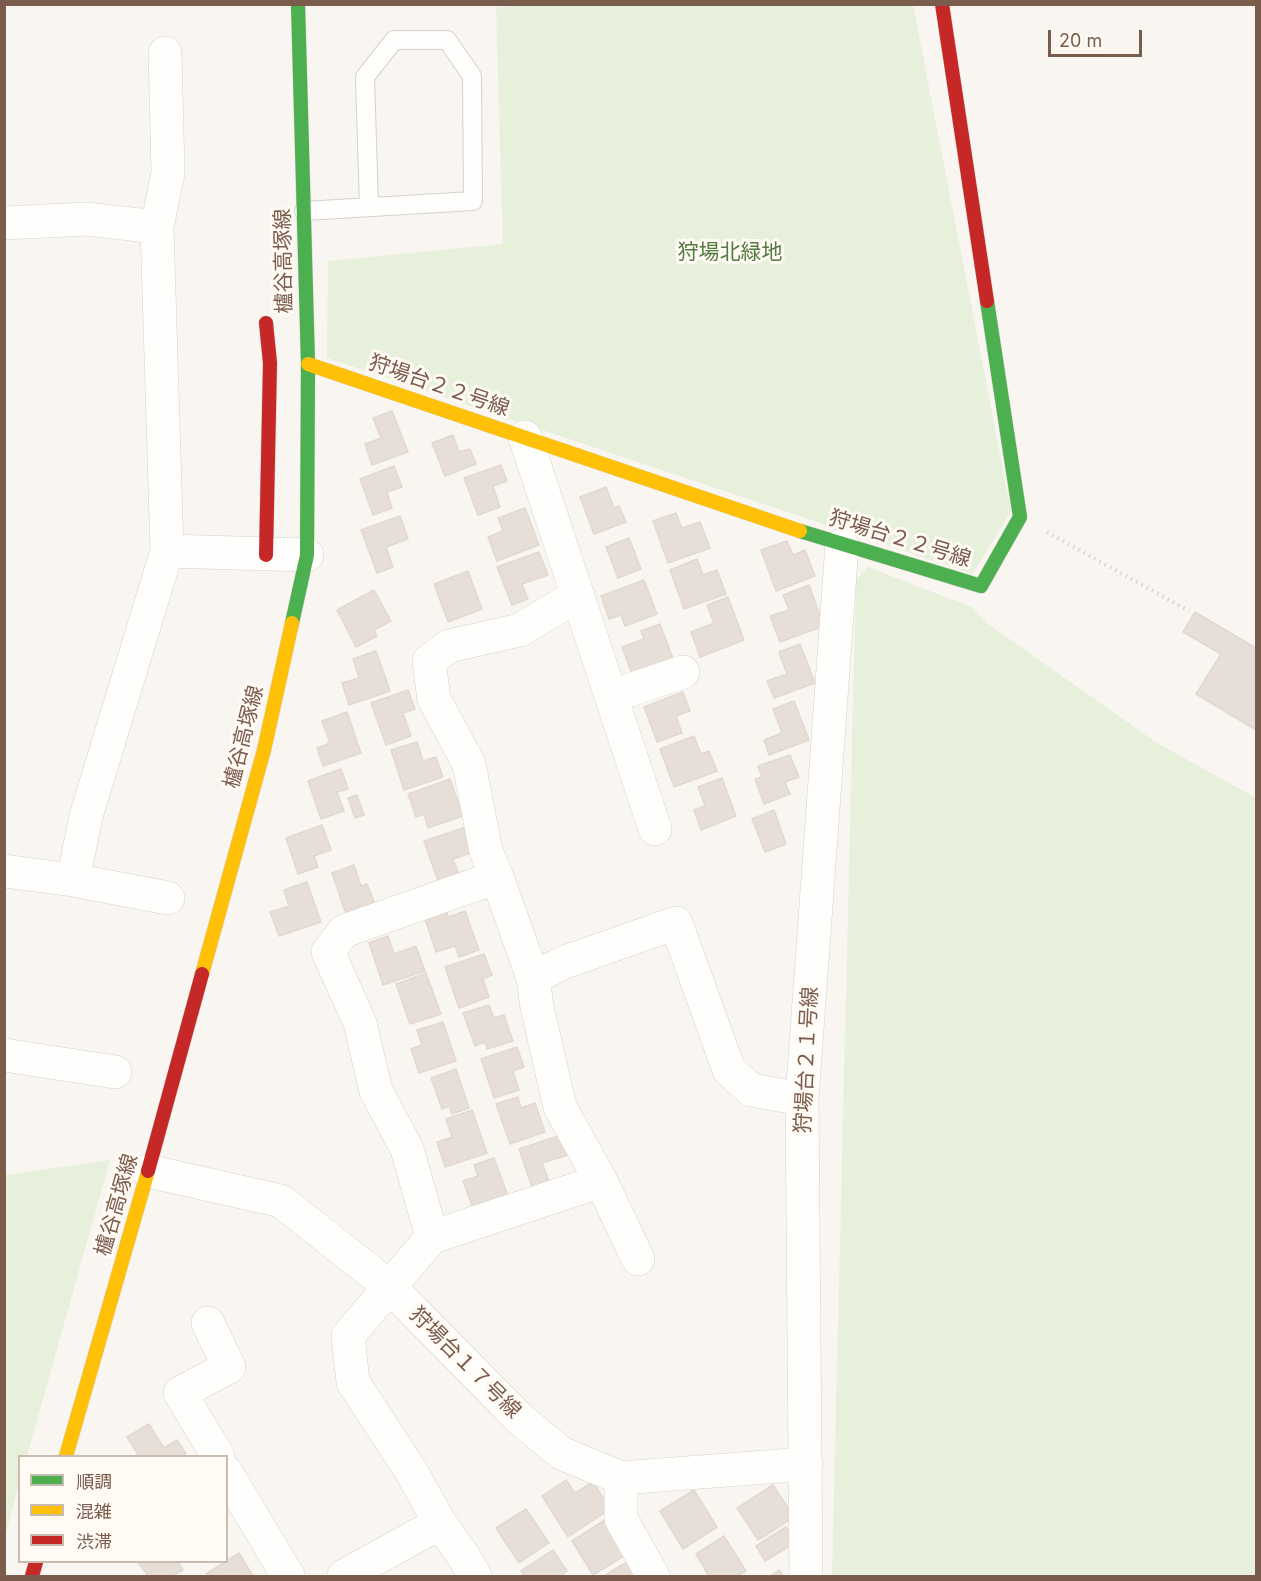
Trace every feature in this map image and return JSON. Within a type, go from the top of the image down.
[{"type":"street","name":"櫨谷高塚線","points":[[66,1455],[148,1171],[264,750],[307,555],[308,364],[298,4]]},
{"type":"street","points":[[942,4],[1020,517]]},
{"type":"street","points":[[73,880],[86,816],[167,551],[157,227],[168,173],[165,53]]},
{"type":"street","points":[[4,223],[87,219],[157,227]]},
{"type":"street","points":[[266,323],[270,363],[266,555]]},
{"type":"street","name":"狩場台２２号線","points":[[308,364],[842,545],[981,586],[1020,517]]},
{"type":"street","points":[[525,437],[656,829]]},
{"type":"street","name":"狩場台２１号線","points":[[806,1576],[802,1099],[842,545]]},
{"type":"street","points":[[167,551],[307,555]]},
{"type":"street","points":[[578,595],[520,630],[449,646],[429,661],[434,699],[469,764],[486,851],[533,978],[537,1007],[560,1107],[602,1181],[638,1259]]},
{"type":"street","points":[[612,696],[683,672]]},
{"type":"street","points":[[4,871],[73,880],[168,898]]},
{"type":"street","points":[[432,1238],[407,1149],[376,1092],[360,1023],[328,952],[344,931],[497,877]]},
{"type":"street","points":[[533,978],[566,962],[676,923],[729,1070],[751,1090],[802,1099]]},
{"type":"street","points":[[4,1055],[115,1072]]},
{"type":"street","name":"狩場台１７号線","points":[[148,1171],[280,1201],[390,1287],[529,1427],[561,1453],[621,1478],[806,1464]]},
{"type":"street","points":[[475,1576],[353,1382],[348,1336],[432,1238],[602,1181]]},
{"type":"street","points":[[208,1323],[229,1367],[180,1393],[217,1455]]},
{"type":"street","points":[[228,1475],[288,1576]]},
{"type":"street","points":[[621,1478],[621,1520],[653,1576]]},
{"type":"street","points":[[344,1576],[440,1523]]},
{"type":"lane","points":[[304,211],[473,201],[472,76],[447,40],[394,40],[365,77],[369,207]]},
{"type":"path","points":[[1020,517],[1189,611]]},
{"type":"green space","name":"狩場北緑地","points":[[551,4],[913,5],[1011,511],[973,574],[327,358],[328,261],[503,244],[496,7]]},
{"type":"green space","points":[[868,567],[971,607],[988,624],[1157,743],[1256,798],[1256,1576],[832,1576],[856,580]]},
{"type":"green space","points":[[110,1160],[27,1455],[18,1455],[18,1488],[5,1537],[5,1175]]},
{"type":"building","points":[[392,411],[408,452],[372,465],[365,444],[381,438],[373,418]]},
{"type":"building","points":[[453,435],[459,452],[470,449],[476,464],[445,476],[432,443]]},
{"type":"building","points":[[501,465],[507,481],[493,486],[500,507],[478,515],[464,478]]},
{"type":"building","points":[[394,466],[402,487],[387,492],[392,508],[373,515],[360,479]]},
{"type":"building","points":[[606,487],[614,508],[619,506],[626,522],[594,534],[580,497]]},
{"type":"building","points":[[525,508],[539,545],[497,561],[488,537],[503,531],[498,518]]},
{"type":"building","points":[[676,513],[682,528],[700,522],[710,548],[668,563],[653,521]]},
{"type":"building","points":[[400,516],[408,539],[386,547],[393,567],[377,573],[361,530]]},
{"type":"building","points":[[629,538],[641,569],[618,578],[606,547]]},
{"type":"building","points":[[787,541],[793,555],[805,550],[815,576],[776,591],[761,550]]},
{"type":"building","points":[[539,552],[548,575],[522,584],[528,599],[512,605],[497,567]]},
{"type":"building","points":[[697,559],[703,575],[717,570],[726,594],[684,609],[670,570]]},
{"type":"building","points":[[468,571],[482,609],[448,622],[434,584]]},
{"type":"building","points":[[644,580],[657,614],[625,626],[621,615],[609,619],[601,596]]},
{"type":"building","points":[[809,585],[824,626],[780,642],[770,616],[789,610],[783,595]]},
{"type":"building","points":[[374,590],[391,621],[374,630],[377,636],[356,647],[337,610]]},
{"type":"building","points":[[728,597],[744,640],[700,657],[691,632],[714,623],[707,605]]},
{"type":"building","points":[[1195,612],[1256,648],[1256,730],[1196,694],[1221,654],[1183,632]]},
{"type":"building","points":[[660,624],[675,664],[634,679],[622,647],[644,639],[641,631]]},
{"type":"building","points":[[800,644],[815,683],[774,698],[767,681],[787,674],[779,652]]},
{"type":"building","points":[[376,651],[390,691],[349,705],[342,683],[359,678],[353,659]]},
{"type":"building","points":[[408,690],[415,709],[403,713],[411,736],[386,745],[371,703]]},
{"type":"building","points":[[683,692],[690,711],[676,716],[682,733],[657,742],[644,707]]},
{"type":"building","points":[[794,701],[809,740],[769,755],[764,740],[782,733],[773,709]]},
{"type":"building","points":[[347,712],[361,753],[323,766],[317,748],[330,743],[322,721]]},
{"type":"building","points":[[694,736],[701,754],[709,751],[717,771],[674,787],[660,749]]},
{"type":"building","points":[[417,742],[423,761],[436,757],[443,777],[404,790],[391,750]]},
{"type":"building","points":[[790,755],[799,777],[785,782],[790,794],[764,804],[755,779],[762,777],[758,766]]},
{"type":"building","points":[[341,769],[348,789],[337,792],[344,811],[321,819],[308,781]]},
{"type":"building","points":[[722,778],[736,816],[701,830],[694,810],[705,806],[698,787]]},
{"type":"building","points":[[450,779],[463,816],[428,828],[424,814],[416,817],[408,794]]},
{"type":"building","points":[[357,795],[364,815],[355,818],[348,798]]},
{"type":"building","points":[[774,810],[786,844],[765,852],[752,819]]},
{"type":"building","points":[[322,825],[331,850],[314,856],[318,867],[298,874],[286,838]]},
{"type":"building","points":[[466,827],[474,852],[453,859],[460,877],[439,884],[424,841]]},
{"type":"building","points":[[354,865],[361,886],[367,884],[376,907],[347,917],[332,873]]},
{"type":"building","points":[[307,882],[321,922],[279,936],[270,912],[289,906],[284,890]]},
{"type":"building","points":[[465,911],[479,950],[459,957],[455,946],[436,952],[425,919],[447,912],[448,917]]},
{"type":"building","points":[[388,936],[394,954],[416,946],[425,971],[383,985],[369,943]]},
{"type":"building","points":[[484,954],[492,975],[483,979],[489,997],[459,1008],[445,967]]},
{"type":"building","points":[[426,973],[441,1014],[410,1024],[396,984]]},
{"type":"building","points":[[489,1005],[494,1018],[504,1015],[513,1041],[487,1049],[485,1042],[475,1046],[463,1013]]},
{"type":"building","points":[[443,1022],[456,1061],[419,1073],[411,1049],[422,1045],[417,1030]]},
{"type":"building","points":[[517,1047],[524,1067],[513,1071],[519,1090],[494,1098],[481,1059]]},
{"type":"building","points":[[456,1069],[469,1108],[452,1114],[449,1106],[442,1109],[431,1078]]},
{"type":"building","points":[[518,1097],[521,1108],[535,1103],[545,1132],[510,1144],[496,1104]]},
{"type":"building","points":[[472,1110],[487,1153],[445,1167],[437,1142],[452,1137],[446,1119]]},
{"type":"building","points":[[561,1135],[568,1155],[542,1163],[549,1181],[532,1187],[519,1149]]},
{"type":"building","points":[[494,1158],[509,1199],[474,1211],[463,1181],[478,1176],[474,1165]]},
{"type":"building","points":[[149,1424],[164,1448],[177,1440],[186,1454],[138,1455],[127,1437]]},
{"type":"building","points":[[566,1480],[575,1493],[593,1482],[610,1509],[568,1537],[542,1496]]},
{"type":"building","points":[[773,1485],[794,1517],[758,1540],[737,1508]]},
{"type":"building","points":[[694,1490],[717,1527],[683,1549],[660,1511]]},
{"type":"building","points":[[526,1509],[549,1543],[519,1563],[496,1528]]},
{"type":"building","points":[[608,1518],[630,1552],[593,1575],[572,1541]]},
{"type":"building","points":[[786,1527],[796,1542],[765,1561],[756,1546]]},
{"type":"building","points":[[724,1536],[746,1571],[737,1576],[709,1576],[696,1554]]},
{"type":"building","points":[[553,1550],[567,1571],[563,1574],[564,1576],[524,1576],[521,1571]]},
{"type":"building","points":[[239,1553],[253,1576],[207,1576],[206,1574],[223,1563],[228,1563],[228,1560]]},
{"type":"building","points":[[628,1561],[638,1576],[604,1576],[622,1565]]},
{"type":"building","points":[[139,1563],[179,1563],[183,1570],[172,1576],[148,1576]]},
{"type":"building","points":[[779,1570],[783,1576],[770,1576]]},
{"type":"traffic: fast","points":[[292,623],[307,555],[308,364],[298,4]]},
{"type":"traffic: fast","points":[[800,531],[981,586],[1020,517],[987,301]]},
{"type":"traffic: slow","points":[[308,364],[800,531]]},
{"type":"traffic: slow","points":[[202,974],[264,750],[292,623]]},
{"type":"traffic: slow","points":[[66,1455],[148,1171]]},
{"type":"traffic: jam","points":[[942,4],[987,301]]},
{"type":"traffic: jam","points":[[266,323],[270,363],[266,555]]},
{"type":"traffic: jam","points":[[148,1171],[202,974]]},
{"type":"traffic: jam","points":[[32,1576],[36,1563]]}]
